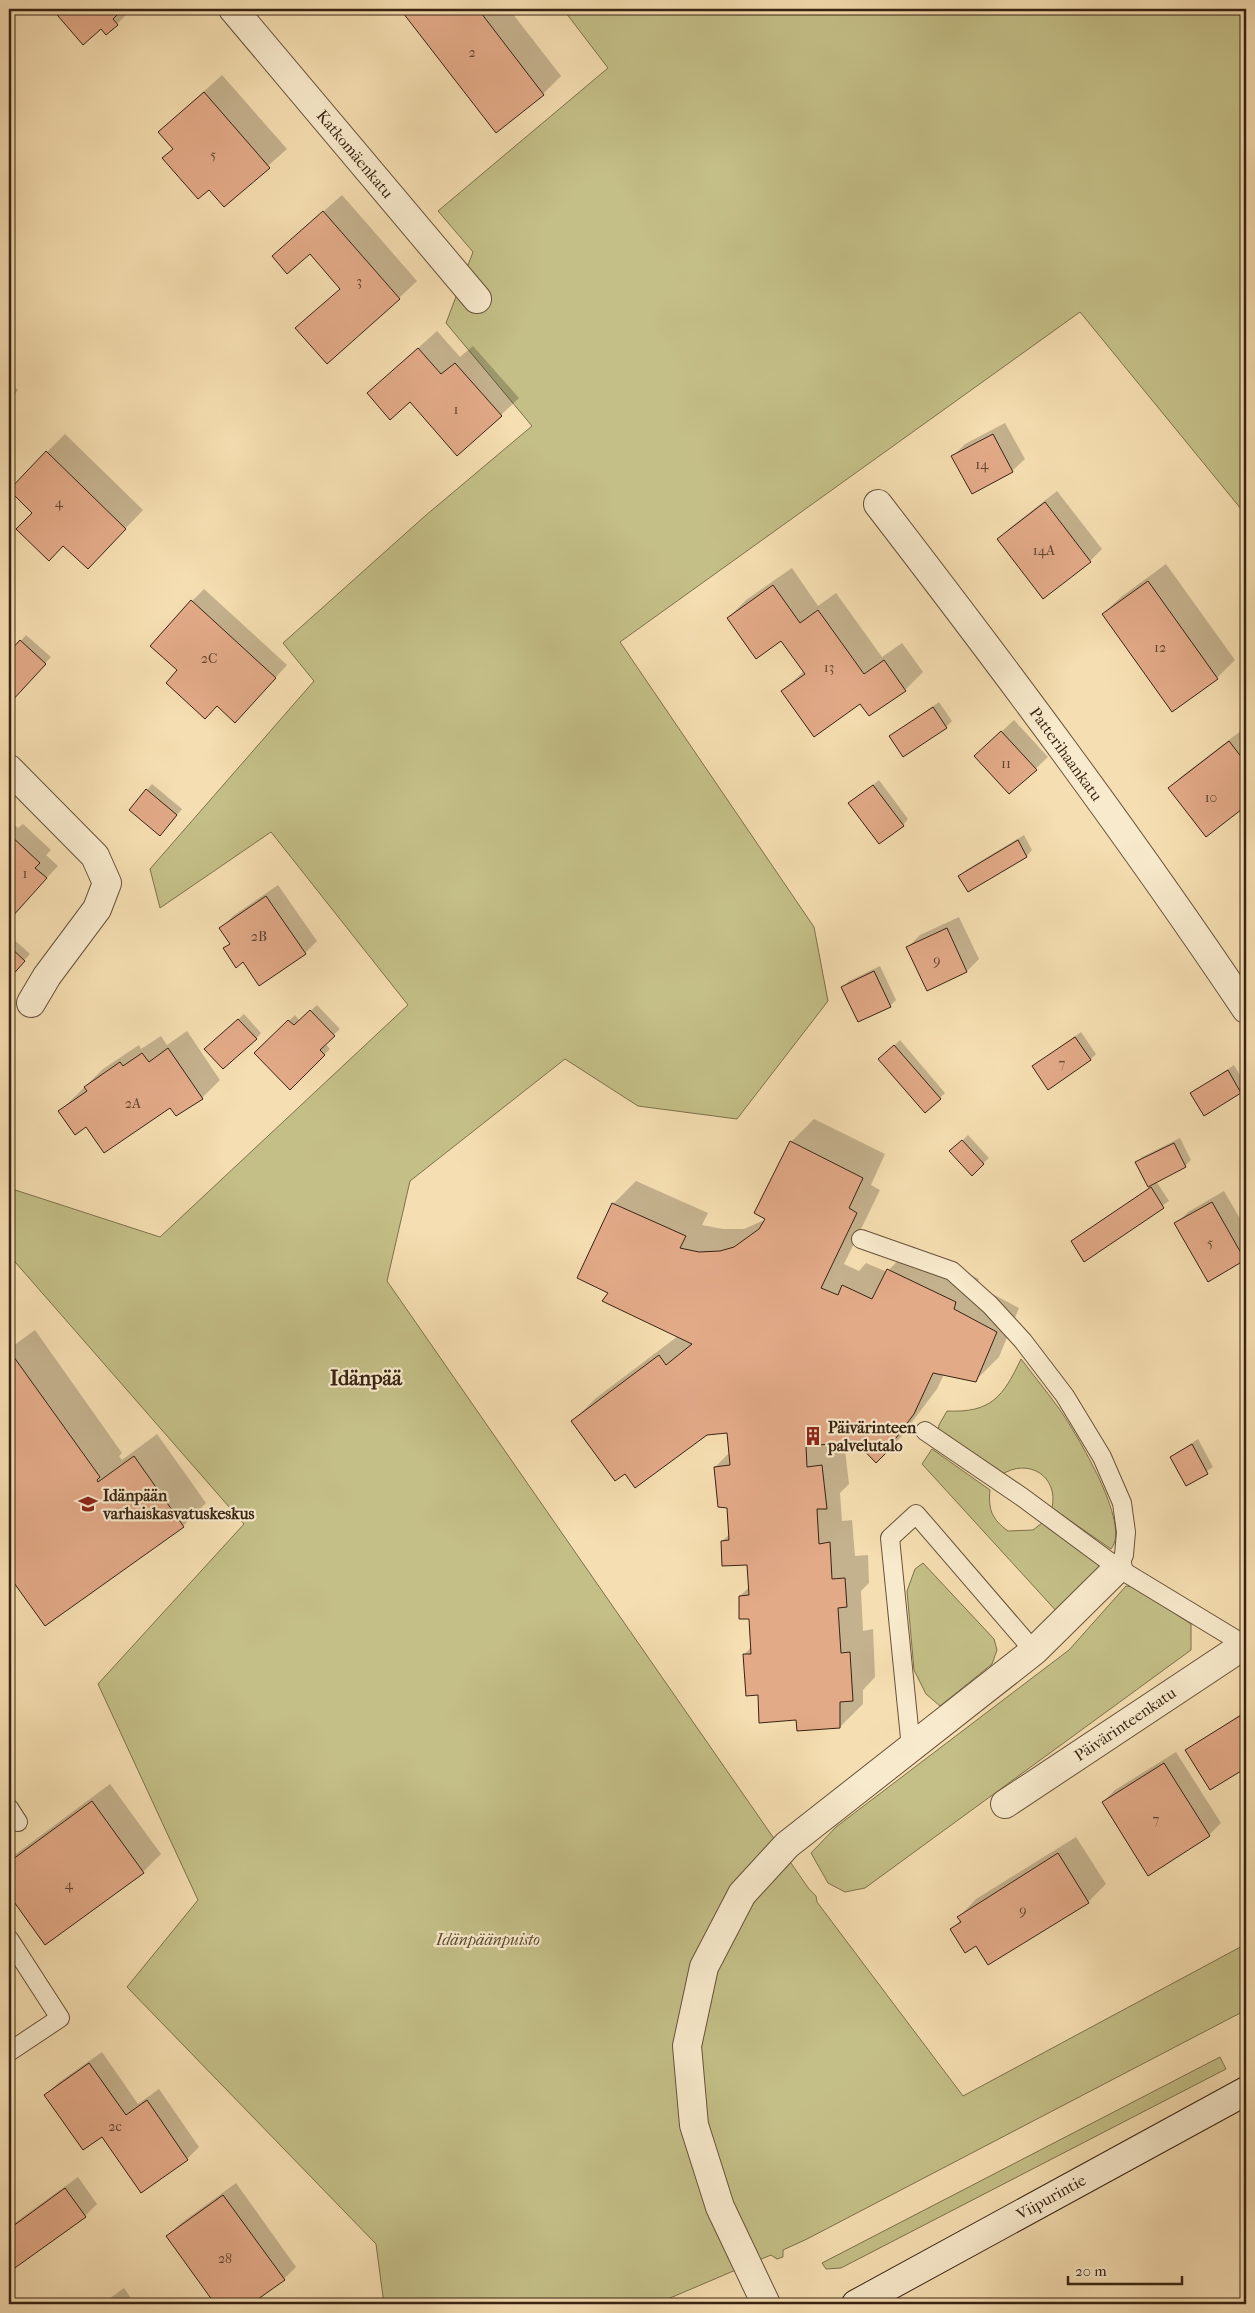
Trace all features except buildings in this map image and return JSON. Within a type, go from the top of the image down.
[{"type":"street","name":"Katkomäenkatu","points":[[233,9],[476,299]]},
{"type":"street","name":"Patterihaankatu","points":[[878,504],[973,626],[1174,902],[1246,1009]]},
{"type":"street","points":[[9,769],[95,856],[107,883],[97,909],[47,976],[31,1003]]},
{"type":"street","points":[[766,2304],[720,2207],[694,2125],[687,2046],[704,1967],[742,1894],[787,1845],[1034,1651],[1118,1568]]},
{"type":"street","name":"Päivärinteenkatu","points":[[1004,1804],[1246,1644]]},
{"type":"street","name":"Viipurintie","points":[[856,2304],[1246,2091]]},
{"type":"lane","points":[[862,1239],[952,1271],[990,1305],[1023,1341],[1065,1396],[1102,1457],[1122,1504],[1126,1532],[1124,1555],[1118,1568]]},
{"type":"lane","points":[[926,1431],[1022,1497],[1118,1568],[1246,1644]]},
{"type":"lane","points":[[911,1748],[890,1538],[916,1514],[1034,1651]]},
{"type":"lane","points":[[9,1938],[60,2018],[9,2052]]},
{"type":"green space","name":"Idänpäänpuisto","points":[[563,9],[1246,9],[1246,515],[1080,312],[620,642],[814,927],[828,1001],[737,1119],[638,1106],[565,1059],[410,1181],[387,1281],[809,1889],[816,1896],[817,1902],[963,2096],[1246,1944],[1246,2010],[783,2250],[783,2257],[777,2259],[771,2255],[656,2304],[384,2304],[376,2244],[127,1987],[198,1900],[98,1684],[244,1524],[9,1255],[9,1188],[160,1237],[408,1005],[271,832],[160,908],[150,869],[314,681],[283,643],[425,516],[532,426],[446,323],[473,252],[438,211],[608,68]]},
{"type":"green space","points":[[1021,1359],[1068,1422],[1099,1479],[1114,1520],[1115,1537],[1111,1549],[1052,1508],[1053,1497],[1051,1487],[1039,1473],[1031,1469],[1021,1468],[1001,1475],[938,1431],[939,1425],[947,1411],[975,1409],[994,1400],[1008,1383]]},
{"type":"green space","points":[[932,1449],[990,1490],[992,1514],[1008,1531],[1033,1530],[1042,1523],[1100,1561],[1103,1568],[1059,1614],[922,1464]]},
{"type":"green space","points":[[923,1563],[994,1639],[997,1650],[992,1664],[940,1706],[926,1694],[914,1670],[907,1591],[915,1569]]},
{"type":"green space","points":[[1126,1586],[1134,1587],[1191,1624],[1191,1650],[865,1888],[845,1892],[828,1883],[811,1853],[836,1827],[1069,1650]]},
{"type":"green space","points":[[1220,2057],[1226,2069],[841,2268],[826,2269],[822,2263]]},
{"type":"place","name":"Päivärinteen palvelutalo","points":[[813,1436]]},
{"type":"place","name":"Idänpään varhaiskasvatuskeskus","points":[[88,1504]]},
{"type":"district","name":"Idänpää","points":[[366,1378]]}]
